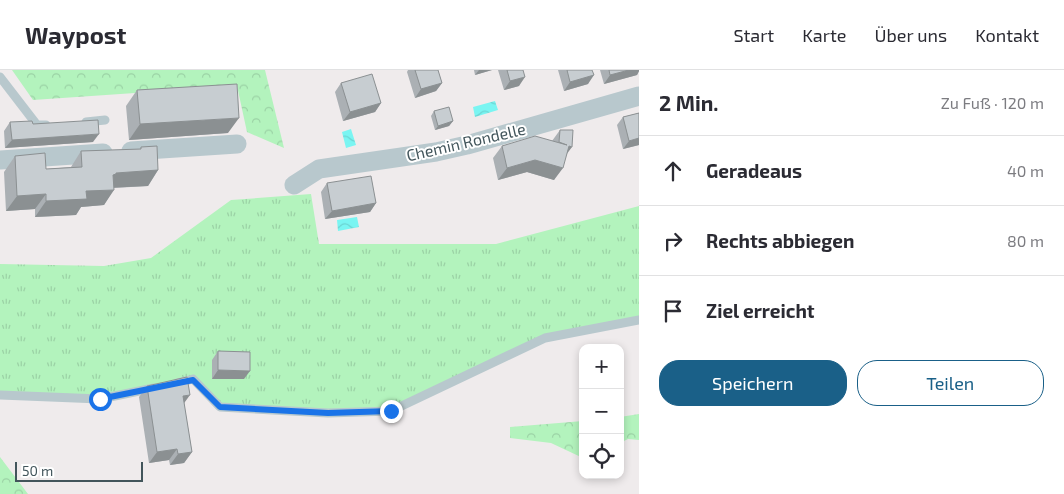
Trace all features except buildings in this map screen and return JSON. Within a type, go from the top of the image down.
[{"type":"street","name":"Chemin Rondelle","points":[[294,185],[319,169],[436,152],[467,145],[639,96]]},
{"type":"street","points":[[0,160],[237,144]]},
{"type":"lane","points":[[0,77],[37,125],[56,124]]},
{"type":"lane","points":[[76,123],[105,120]]},
{"type":"lane","points":[[0,395],[100,399],[193,380],[220,407],[328,413],[391,411],[545,338],[639,320]]},
{"type":"green space","points":[[12,70],[265,70],[284,148],[247,132],[237,86],[33,100]]},
{"type":"green space","points":[[311,194],[319,244],[496,244],[639,206],[639,320],[545,338],[391,411],[220,407],[193,380],[100,399],[0,395],[0,264],[104,266],[151,258],[231,200]]},
{"type":"green space","points":[[639,414],[639,440],[628,439],[624,441],[624,416]]},
{"type":"green space","points":[[579,421],[579,456],[551,443],[510,438],[510,427]]},
{"type":"green space","points":[[0,457],[28,494],[0,494]]},
{"type":"water","points":[[495,101],[498,110],[475,117],[473,107]]},
{"type":"water","points":[[351,129],[356,145],[346,148],[342,132]]},
{"type":"water","points":[[357,217],[359,227],[338,231],[337,220]]},
{"type":"route","points":[[100,399],[193,380],[220,407],[328,413],[391,411]]}]
